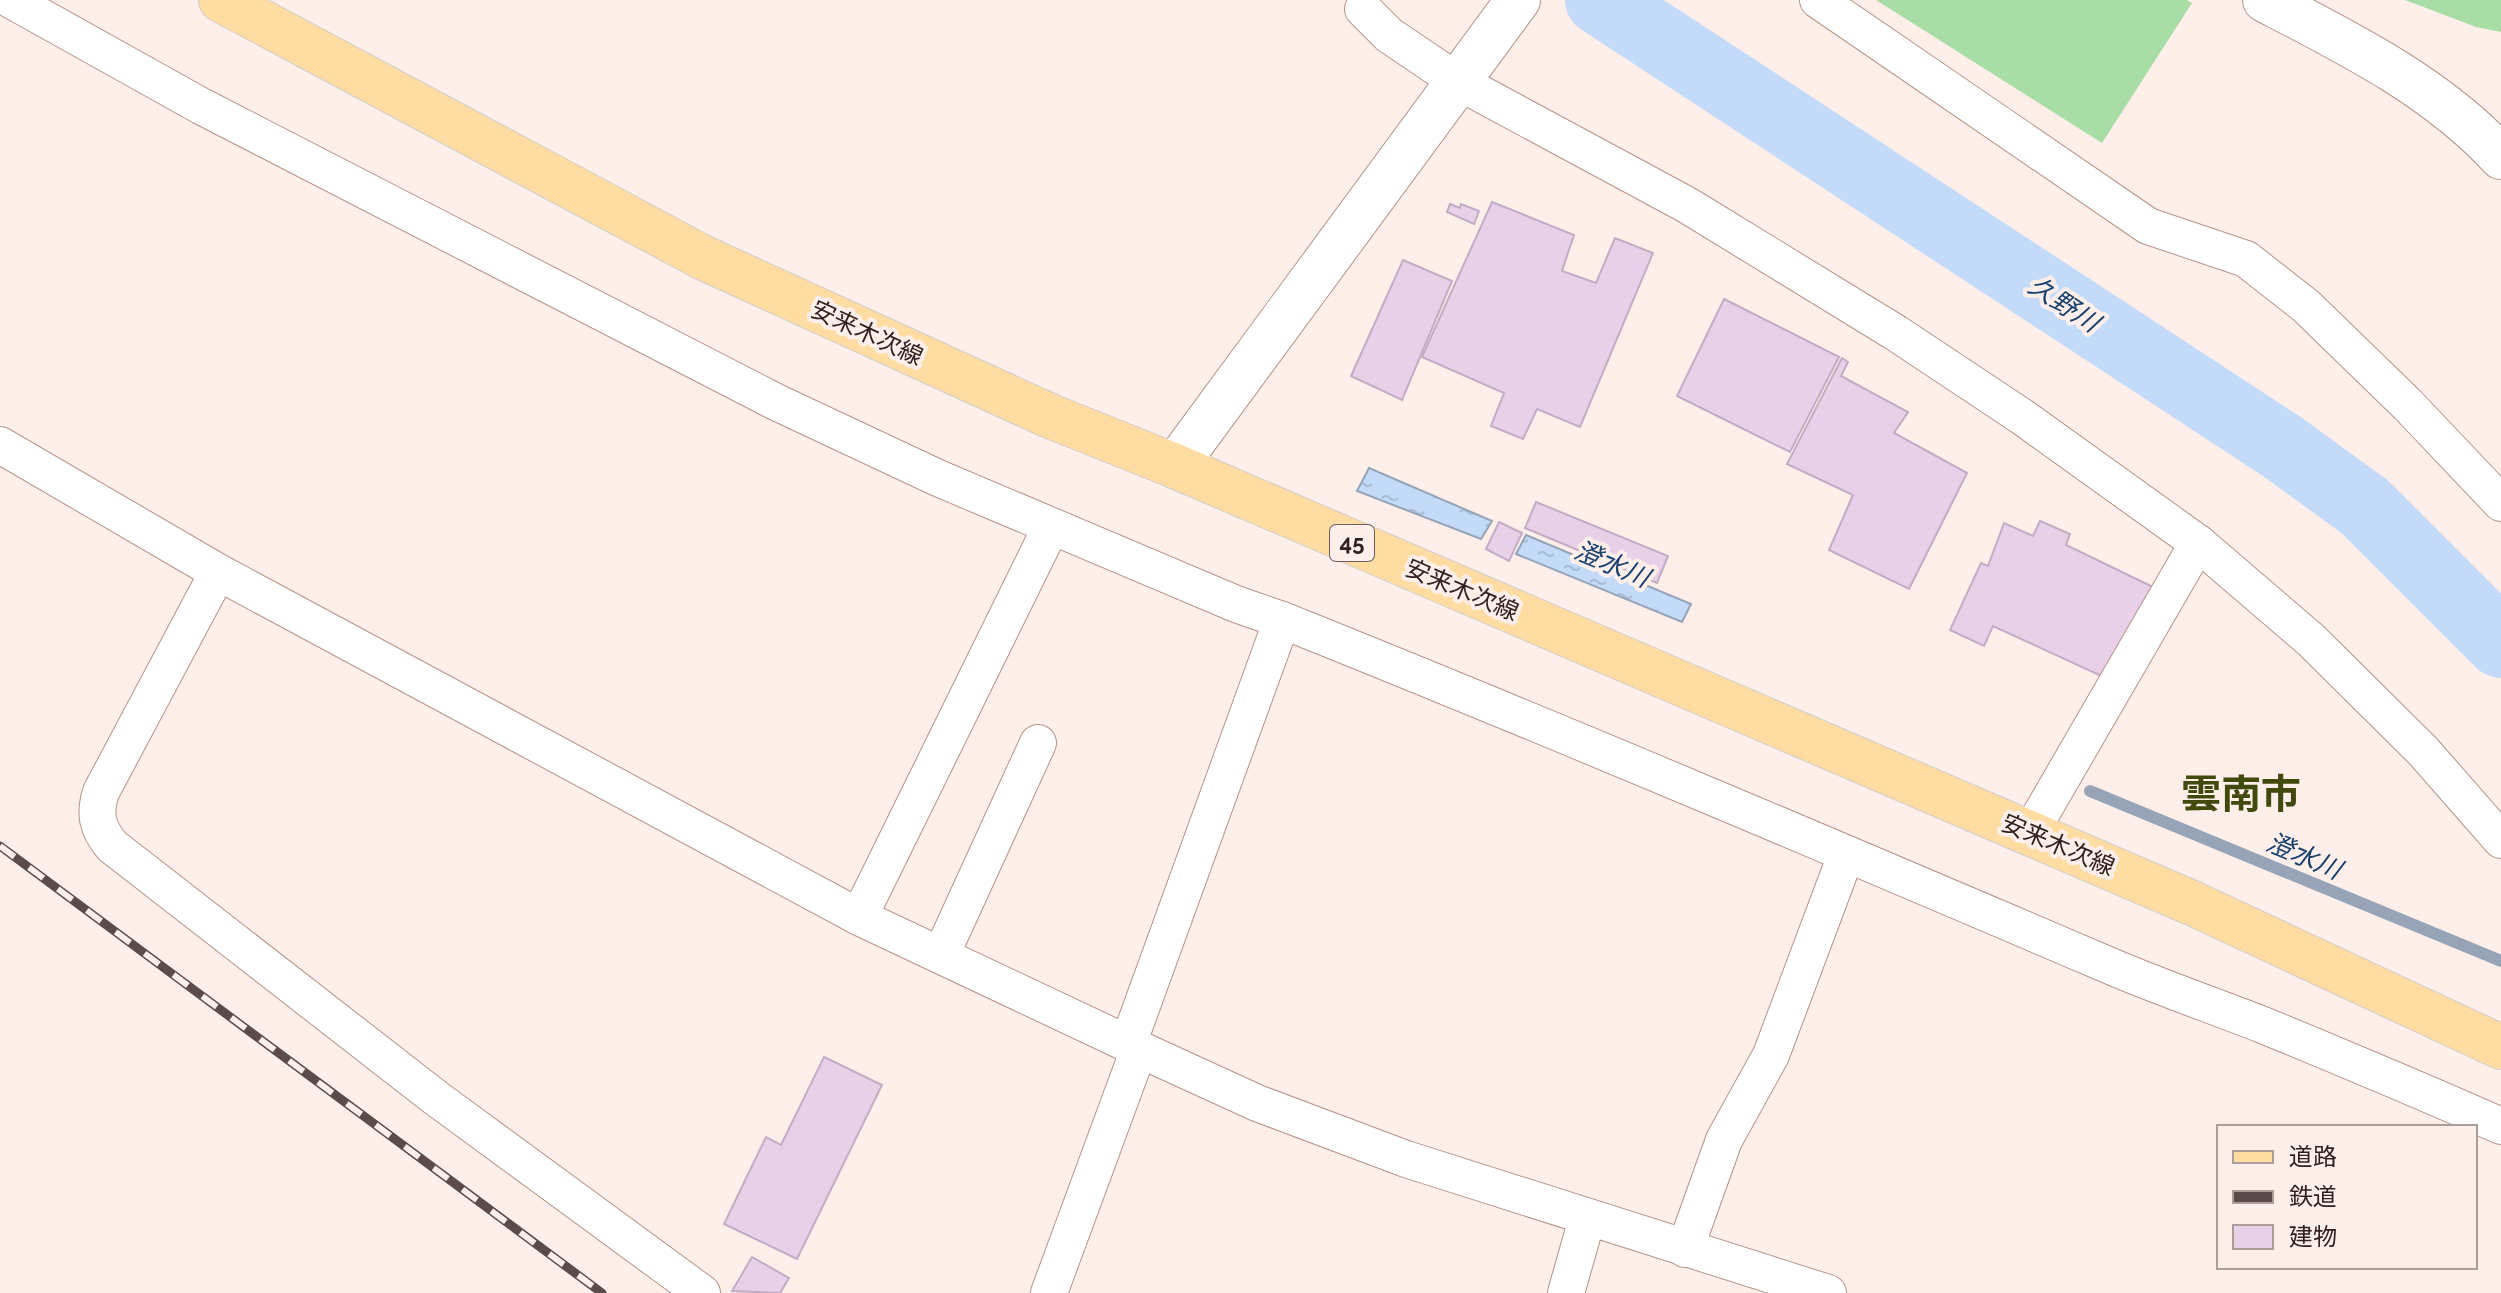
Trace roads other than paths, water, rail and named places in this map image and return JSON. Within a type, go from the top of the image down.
[{"type":"main road","name":"安来木次線","points":[[221,0],[704,258],[1050,416],[1175,466],[2192,903],[2501,1047]]},
{"type":"street","points":[[11,0],[214,113],[776,402],[938,478],[1236,604],[1561,732],[2112,967],[2262,1025],[2501,1126]]},
{"type":"street","points":[[1175,466],[1518,0]]},
{"type":"street","points":[[1818,0],[2148,226],[2246,259],[2306,306],[2408,405],[2501,503]]},
{"type":"street","points":[[2265,0],[2410,80],[2473,126],[2501,157]]},
{"type":"street","points":[[1363,9],[1389,35],[1464,71],[1896,333],[2021,416],[2198,543],[2311,640],[2423,751],[2501,840]]},
{"type":"street","points":[[0,445],[218,572],[859,917],[1133,1046],[1257,1103],[1406,1159],[1587,1219],[1828,1293]]},
{"type":"street","points":[[859,917],[1051,527]]},
{"type":"street","points":[[2030,833],[2198,543]]},
{"type":"street","points":[[218,572],[101,792],[96,806],[101,833],[112,846],[436,1098],[702,1293]]},
{"type":"street","points":[[1049,1293],[1282,620]]},
{"type":"street","points":[[941,955],[1038,743]]},
{"type":"street","points":[[1685,1249],[1724,1140],[1771,1055],[1846,855]]},
{"type":"street","points":[[1566,1293],[1587,1219]]},
{"type":"water","points":[[1369,468],[1492,521],[1481,539],[1357,491]]},
{"type":"water","points":[[1526,535],[1691,604],[1682,622],[1516,554]]},
{"type":"waterway","name":"久野川","points":[[1600,0],[2284,448],[2365,507],[2501,643]]},
{"type":"waterway","name":"澄水川","points":[[2090,791],[2501,961]]},
{"type":"railway","points":[[0,846],[602,1293]]},
{"type":"district","name":"雲南市","points":[[2241,794]]}]
